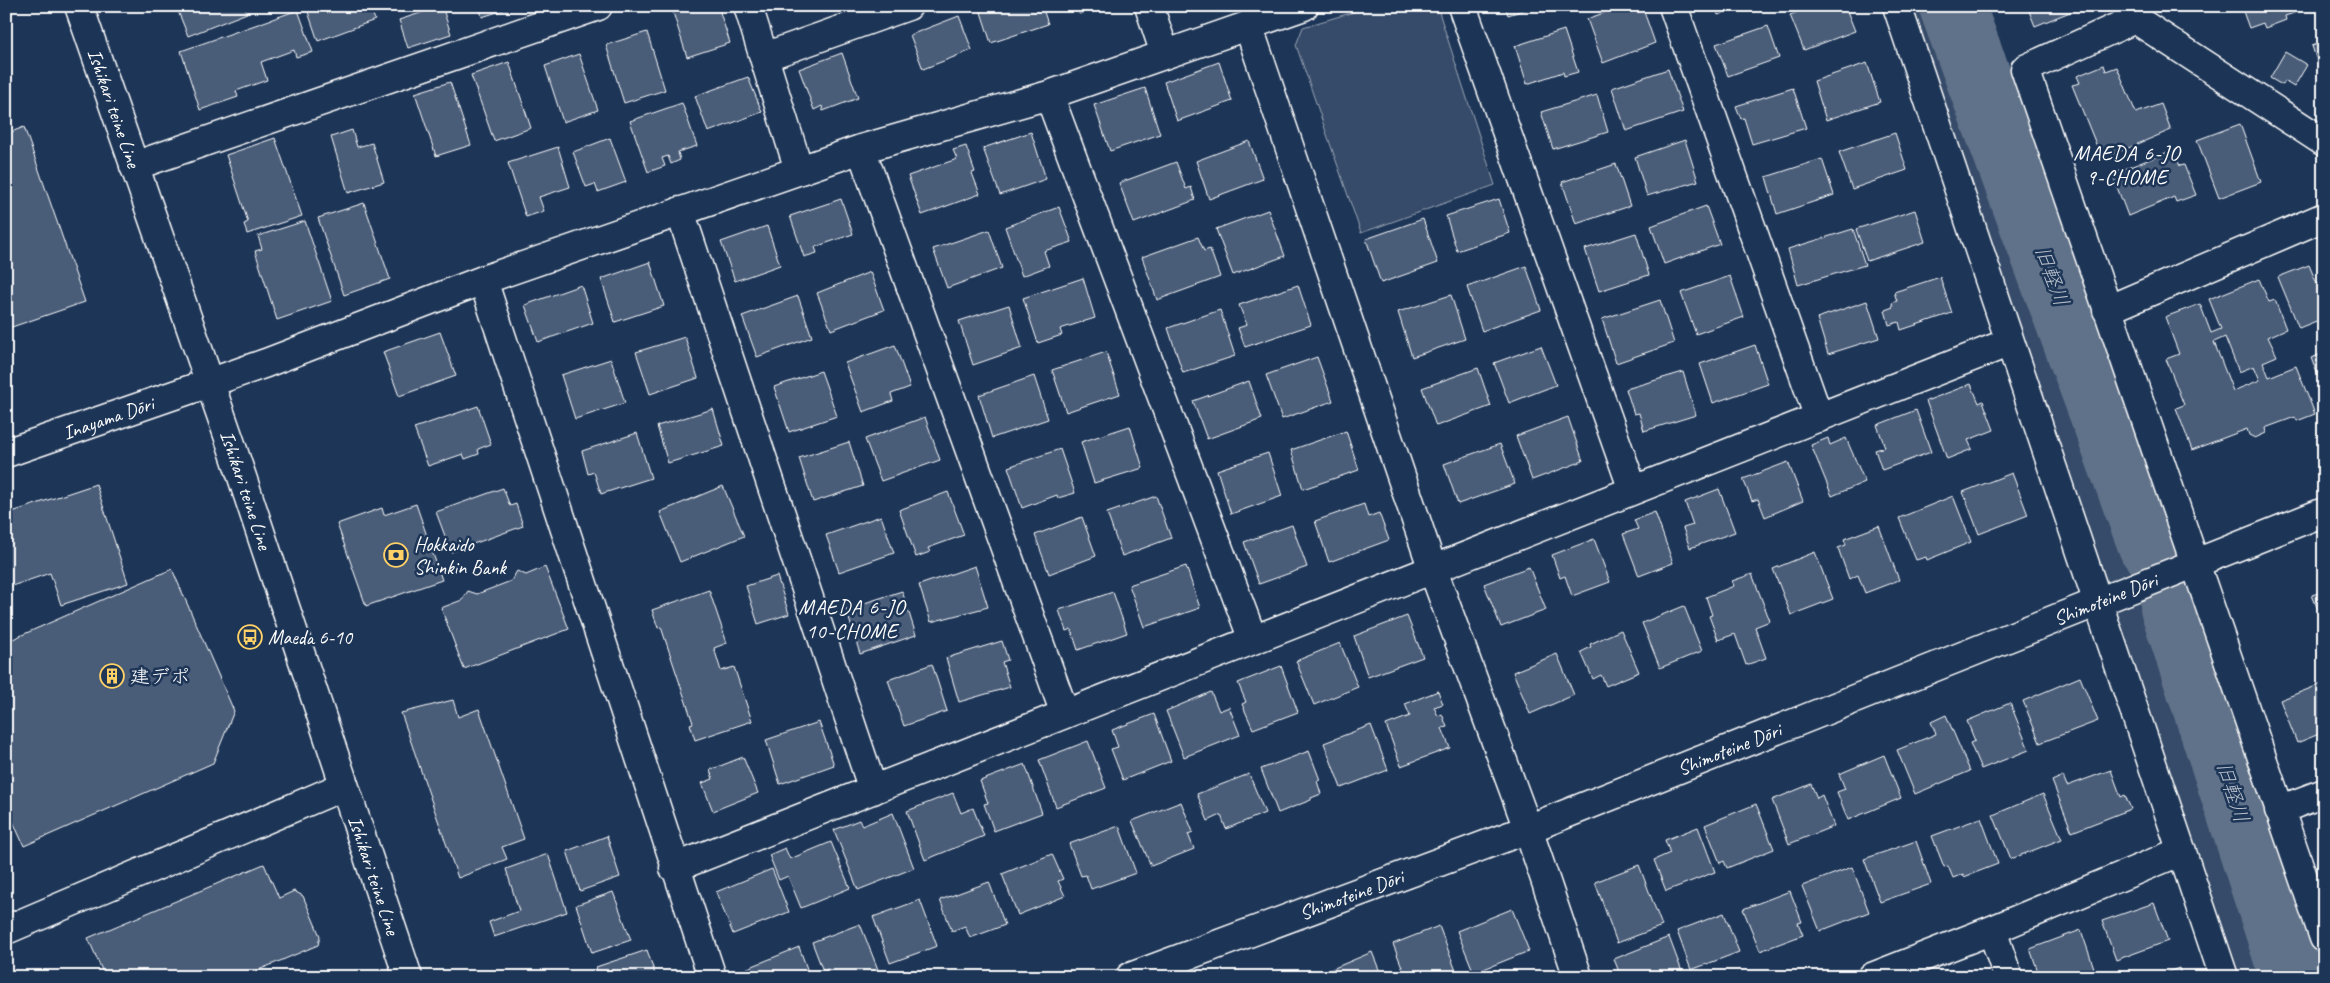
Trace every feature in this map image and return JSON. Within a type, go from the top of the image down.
[{"type":"street","name":"Ishikari teine Line","points":[[79,6],[209,383],[408,977]]},
{"type":"street","points":[[134,166],[598,6]]},
{"type":"street","points":[[748,6],[799,170]]},
{"type":"street","points":[[764,57],[908,6]]},
{"type":"street","points":[[1149,6],[1165,54]]},
{"type":"street","name":"Inayama Dōri","points":[[6,453],[266,363],[483,280],[799,170],[862,149],[1049,95],[1304,6]]},
{"type":"street","points":[[1462,6],[1633,490]]},
{"type":"street","points":[[1673,6],[1819,418]]},
{"type":"street","points":[[1897,6],[2224,977]]},
{"type":"street","points":[[2324,142],[2135,20],[2025,70],[2324,938]]},
{"type":"street","points":[[1248,25],[1433,570],[1528,829],[1578,977]]},
{"type":"street","points":[[1049,95],[1253,640]]},
{"type":"street","points":[[862,149],[1066,714]]},
{"type":"street","points":[[680,211],[873,790]]},
{"type":"street","points":[[2107,310],[2324,217]]},
{"type":"street","points":[[483,280],[674,868],[712,977]]},
{"type":"street","points":[[674,868],[2010,342]]},
{"type":"street","name":"Shimoteine Dōri","points":[[1130,977],[1528,829],[2324,512]]},
{"type":"street","points":[[6,930],[344,786]]},
{"type":"street","points":[[2280,810],[2324,793]]},
{"type":"street","points":[[1872,977],[1992,930],[2182,851]]},
{"type":"street","points":[[1992,930],[2008,977]]},
{"type":"shaded area","points":[[1374,6],[1437,6],[1495,185],[1361,233],[1296,45],[1303,27]]},
{"type":"shaded area","points":[[1906,6],[1979,6],[2322,977],[2234,977]]},
{"type":"building","points":[[176,6],[244,6],[247,13],[188,36]]},
{"type":"building","points":[[306,6],[370,6],[375,20],[318,41]]},
{"type":"building","points":[[442,6],[451,34],[408,48],[399,20]]},
{"type":"building","points":[[479,6],[516,6],[482,17]]},
{"type":"building","points":[[671,6],[718,6],[730,43],[687,57]]},
{"type":"building","points":[[979,6],[1042,6],[1048,24],[991,43]]},
{"type":"building","points":[[1076,6],[1102,6],[1079,14]]},
{"type":"building","points":[[1505,6],[1536,6],[1508,15]]},
{"type":"building","points":[[1623,6],[1642,6],[1655,43],[1603,63],[1587,19]]},
{"type":"building","points":[[1715,6],[1741,6],[1718,15]]},
{"type":"building","points":[[1812,6],[1845,6],[1855,31],[1804,50],[1790,15]]},
{"type":"building","points":[[2027,6],[2085,6],[2035,26]]},
{"type":"building","points":[[2241,6],[2298,6],[2300,11],[2285,16],[2286,20],[2265,28],[2263,23],[2249,28]]},
{"type":"building","points":[[298,10],[313,52],[296,57],[294,50],[261,62],[267,80],[236,91],[238,97],[200,110],[181,51]]},
{"type":"building","points":[[959,16],[972,50],[923,69],[910,35]]},
{"type":"building","points":[[1768,26],[1779,58],[1728,76],[1716,44]]},
{"type":"building","points":[[1564,30],[1578,72],[1564,76],[1563,72],[1527,84],[1515,46]]},
{"type":"building","points":[[647,32],[665,90],[624,103],[606,45]]},
{"type":"building","points":[[2324,42],[2324,65],[2319,67],[2312,46]]},
{"type":"building","points":[[2285,52],[2307,65],[2294,87],[2284,81],[2282,85],[2270,78]]},
{"type":"building","points":[[842,53],[858,98],[823,111],[822,106],[814,110],[799,69]]},
{"type":"building","points":[[579,54],[598,110],[563,122],[545,66]]},
{"type":"building","points":[[509,62],[531,128],[494,141],[471,75]]},
{"type":"building","points":[[1219,62],[1232,101],[1177,121],[1164,82]]},
{"type":"building","points":[[1867,63],[1880,102],[1826,120],[1814,81]]},
{"type":"building","points":[[2104,65],[2106,71],[2117,67],[2136,113],[2161,104],[2171,130],[2102,159],[2072,85],[2080,83],[2077,76]]},
{"type":"building","points":[[1668,69],[1683,112],[1626,131],[1612,88]]},
{"type":"building","points":[[748,77],[762,112],[708,132],[695,96]]},
{"type":"building","points":[[450,82],[471,145],[436,156],[415,93]]},
{"type":"building","points":[[1145,88],[1160,134],[1110,151],[1094,105]]},
{"type":"building","points":[[1793,88],[1806,128],[1752,144],[1744,118],[1741,119],[1736,106]]},
{"type":"building","points":[[1597,95],[1608,132],[1553,149],[1541,112]]},
{"type":"building","points":[[682,103],[697,146],[678,152],[680,160],[671,164],[668,156],[662,158],[665,166],[648,172],[630,121]]},
{"type":"building","points":[[2240,124],[2261,182],[2219,198],[2197,140]]},
{"type":"building","points":[[24,127],[85,302],[6,329],[6,134]]},
{"type":"building","points":[[352,130],[357,147],[372,143],[384,182],[348,193],[331,137]]},
{"type":"building","points":[[1031,132],[1046,179],[1000,195],[983,148]]},
{"type":"building","points":[[1895,133],[1907,170],[1852,189],[1839,152]]},
{"type":"building","points":[[275,138],[302,216],[247,234],[244,224],[248,222],[226,155]]},
{"type":"building","points":[[610,138],[626,182],[598,192],[595,184],[586,187],[573,152]]},
{"type":"building","points":[[1685,140],[1698,181],[1647,196],[1635,157]]},
{"type":"building","points":[[1249,141],[1263,179],[1209,199],[1196,161]]},
{"type":"building","points":[[966,146],[975,172],[972,173],[980,194],[922,215],[908,176],[957,159],[953,150]]},
{"type":"building","points":[[558,147],[570,187],[539,197],[544,211],[526,217],[508,163]]},
{"type":"building","points":[[2173,150],[2180,166],[2184,165],[2196,195],[2176,202],[2174,197],[2128,216],[2112,174]]},
{"type":"building","points":[[1822,159],[1834,195],[1777,214],[1766,177]]},
{"type":"building","points":[[1176,162],[1186,189],[1191,187],[1195,200],[1134,223],[1119,183]]},
{"type":"building","points":[[1616,164],[1630,206],[1576,224],[1562,182]]},
{"type":"building","points":[[841,199],[853,234],[815,247],[817,253],[804,257],[790,216]]},
{"type":"building","points":[[1499,199],[1510,233],[1457,251],[1446,216]]},
{"type":"building","points":[[364,203],[390,279],[344,295],[318,218]]},
{"type":"building","points":[[1706,206],[1720,244],[1664,264],[1651,226]]},
{"type":"building","points":[[1059,207],[1072,242],[1044,251],[1049,266],[1022,276],[1005,227]]},
{"type":"building","points":[[1268,210],[1285,256],[1233,275],[1216,229]]},
{"type":"building","points":[[1915,210],[1925,242],[1867,261],[1856,229]]},
{"type":"building","points":[[1423,219],[1438,263],[1381,283],[1366,239]]},
{"type":"building","points":[[305,221],[332,301],[277,320],[255,251],[262,249],[258,236]]},
{"type":"building","points":[[767,226],[780,265],[735,281],[721,242]]},
{"type":"building","points":[[1853,229],[1865,265],[1798,285],[1788,249]]},
{"type":"building","points":[[989,230],[1002,268],[947,288],[933,249]]},
{"type":"building","points":[[1636,233],[1649,275],[1599,291],[1585,249]]},
{"type":"building","points":[[1198,237],[1204,251],[1210,249],[1220,277],[1157,300],[1142,257]]},
{"type":"building","points":[[650,262],[664,306],[615,322],[601,279]]},
{"type":"building","points":[[2309,265],[2317,284],[2324,281],[2324,318],[2299,328],[2278,277]]},
{"type":"building","points":[[1526,266],[1541,310],[1482,331],[1467,287]]},
{"type":"building","points":[[870,272],[884,310],[831,330],[817,293]]},
{"type":"building","points":[[1730,276],[1744,317],[1696,334],[1681,293]]},
{"type":"building","points":[[1940,277],[1952,313],[1901,330],[1899,322],[1889,325],[1885,310],[1893,307],[1892,303],[1897,301],[1894,292]]},
{"type":"building","points":[[1083,278],[1095,318],[1060,329],[1062,335],[1038,343],[1023,298]]},
{"type":"building","points":[[2259,279],[2269,302],[2275,300],[2286,329],[2268,337],[2277,356],[2263,362],[2269,377],[2296,366],[2315,414],[2297,421],[2295,417],[2265,428],[2266,433],[2255,438],[2249,435],[2247,429],[2192,450],[2176,408],[2184,405],[2166,359],[2179,354],[2165,317],[2200,304],[2211,333],[2221,329],[2209,299]],"holes":[[[2225,337],[2239,372],[2254,366],[2260,380],[2233,391],[2214,342]]]},
{"type":"building","points":[[581,285],[593,323],[538,342],[525,305]]},
{"type":"building","points":[[1298,285],[1311,325],[1245,347],[1238,328],[1247,325],[1239,305]]},
{"type":"building","points":[[1451,295],[1465,339],[1412,357],[1398,312]]},
{"type":"building","points":[[798,296],[812,337],[757,357],[742,316]]},
{"type":"building","points":[[1660,300],[1674,343],[1616,363],[1602,319]]},
{"type":"building","points":[[1867,301],[1879,338],[1828,354],[1817,318]]},
{"type":"building","points":[[1009,305],[1022,348],[973,365],[959,321]]},
{"type":"building","points":[[1220,310],[1235,356],[1183,373],[1168,328]]},
{"type":"building","points":[[440,332],[456,376],[399,396],[383,352]]},
{"type":"building","points":[[685,337],[698,378],[650,394],[636,352]]},
{"type":"building","points":[[895,345],[910,387],[891,394],[893,401],[863,412],[845,363]]},
{"type":"building","points":[[1755,345],[1768,384],[1713,403],[1700,364]]},
{"type":"building","points":[[1541,346],[1556,385],[1509,403],[1494,363]]},
{"type":"building","points":[[1106,352],[1120,394],[1066,412],[1052,370]]},
{"type":"building","points":[[2324,353],[2324,390],[2311,358]]},
{"type":"building","points":[[1317,357],[1333,401],[1282,419],[1266,375]]},
{"type":"building","points":[[611,359],[625,403],[575,419],[561,375]]},
{"type":"building","points":[[1478,368],[1491,406],[1436,426],[1422,388]]},
{"type":"building","points":[[821,371],[837,416],[789,432],[774,387]]},
{"type":"building","points":[[1683,372],[1696,415],[1644,431],[1639,413],[1634,414],[1626,389]]},
{"type":"building","points":[[1034,376],[1048,419],[992,438],[979,395]]},
{"type":"building","points":[[1249,381],[1262,419],[1207,439],[1193,401]]},
{"type":"building","points":[[1971,384],[1979,403],[1983,401],[1994,430],[1968,440],[1972,449],[1947,459],[1926,401]]},
{"type":"building","points":[[478,406],[491,444],[478,449],[479,454],[465,459],[463,454],[428,466],[414,428]]},
{"type":"building","points":[[713,409],[724,446],[668,463],[657,426]]},
{"type":"building","points":[[1916,410],[1931,452],[1882,470],[1875,450],[1885,447],[1877,425]]},
{"type":"building","points":[[925,417],[940,460],[881,481],[865,439]]},
{"type":"building","points":[[1568,417],[1583,461],[1532,480],[1516,436]]},
{"type":"building","points":[[1130,426],[1143,468],[1094,483],[1081,442]]},
{"type":"building","points":[[1346,431],[1359,470],[1303,489],[1291,450]]},
{"type":"building","points":[[637,433],[651,478],[601,494],[594,472],[588,474],[582,451]]},
{"type":"building","points":[[1828,438],[1830,445],[1846,438],[1865,482],[1832,496],[1811,445]]},
{"type":"building","points":[[849,442],[863,486],[813,502],[799,458]]},
{"type":"building","points":[[1500,444],[1515,484],[1458,504],[1444,464]]},
{"type":"building","points":[[1060,449],[1075,493],[1058,498],[1057,495],[1022,508],[1008,467]]},
{"type":"building","points":[[1268,453],[1282,496],[1231,514],[1217,470]]},
{"type":"building","points":[[1788,462],[1803,501],[1765,517],[1758,499],[1752,501],[1743,479]]},
{"type":"building","points":[[2012,473],[2028,515],[1979,534],[1963,492]]},
{"type":"building","points":[[96,484],[128,583],[61,605],[50,573],[6,588],[6,514]]},
{"type":"building","points":[[723,486],[744,536],[680,562],[660,512]]},
{"type":"building","points":[[503,488],[510,506],[516,504],[523,526],[451,552],[436,512]]},
{"type":"building","points":[[1719,489],[1735,532],[1690,548],[1683,528],[1693,525],[1685,502]]},
{"type":"building","points":[[948,492],[964,535],[928,548],[930,552],[916,557],[899,510]]},
{"type":"building","points":[[1156,496],[1171,538],[1122,556],[1107,513]]},
{"type":"building","points":[[1953,496],[1971,542],[1927,560],[1926,557],[1916,560],[1899,518]]},
{"type":"building","points":[[416,504],[442,580],[366,606],[337,524],[382,508],[384,515]]},
{"type":"building","points":[[1364,504],[1368,517],[1379,513],[1389,540],[1329,562],[1315,521]]},
{"type":"building","points":[[1655,512],[1673,563],[1639,576],[1623,534],[1638,529],[1634,520]]},
{"type":"building","points":[[881,516],[894,553],[839,572],[826,535]]},
{"type":"building","points":[[1082,517],[1096,556],[1049,574],[1035,535]]},
{"type":"building","points":[[1292,525],[1307,567],[1259,584],[1244,542]]},
{"type":"building","points":[[1879,526],[1899,580],[1865,593],[1858,575],[1849,579],[1838,548],[1846,545],[1844,539]]},
{"type":"building","points":[[1594,539],[1610,582],[1572,596],[1565,576],[1560,578],[1552,555]]},
{"type":"building","points":[[1815,552],[1833,599],[1791,615],[1773,569]]},
{"type":"building","points":[[975,566],[988,607],[931,622],[919,585]]},
{"type":"building","points":[[1186,566],[1200,608],[1144,627],[1129,585]]},
{"type":"building","points":[[545,567],[569,629],[464,669],[441,608],[462,600],[468,591],[477,594],[511,581],[517,571],[526,575]]},
{"type":"building","points":[[1529,567],[1546,610],[1501,627],[1484,584]]},
{"type":"building","name":"建デポ","points":[[172,569],[234,711],[213,763],[24,846],[6,806],[6,642]]},
{"type":"building","points":[[1752,574],[1770,621],[1755,627],[1766,658],[1746,665],[1735,634],[1718,640],[1709,616],[1712,615],[1706,597],[1734,586],[1732,581]]},
{"type":"building","points":[[777,576],[789,614],[758,624],[746,586]]},
{"type":"building","points":[[709,590],[727,643],[714,648],[721,671],[734,667],[752,721],[695,740],[690,724],[693,723],[661,627],[658,628],[652,610]]},
{"type":"building","points":[[902,591],[916,635],[860,654],[846,609]]},
{"type":"building","points":[[2324,591],[2324,624],[2312,595]]},
{"type":"building","points":[[1113,592],[1127,633],[1078,650],[1071,629],[1066,631],[1059,610]]},
{"type":"building","points":[[1684,606],[1702,651],[1660,668],[1642,623]]},
{"type":"building","points":[[1407,616],[1423,657],[1368,677],[1354,636]]},
{"type":"building","points":[[1621,630],[1639,672],[1606,686],[1601,675],[1593,679],[1581,652],[1591,647],[1590,644]]},
{"type":"building","points":[[1002,641],[1008,660],[1002,662],[1010,687],[959,702],[946,658]]},
{"type":"building","points":[[1340,643],[1358,687],[1314,705],[1296,661]]},
{"type":"building","points":[[1557,654],[1574,695],[1530,714],[1513,672]]},
{"type":"building","points":[[932,664],[947,711],[904,726],[888,680]]},
{"type":"building","points":[[1281,666],[1298,712],[1253,729],[1242,704],[1246,702],[1238,683]]},
{"type":"building","points":[[2080,677],[2098,721],[2040,743],[2023,701]]},
{"type":"building","points":[[2324,683],[2324,732],[2297,743],[2280,700]]},
{"type":"building","points":[[1438,691],[1443,704],[1434,707],[1438,716],[1442,714],[1447,727],[1442,728],[1450,748],[1401,766],[1386,725],[1410,716],[1405,704]]},
{"type":"building","points":[[1211,692],[1219,711],[1229,707],[1240,735],[1184,757],[1166,711]]},
{"type":"building","points":[[453,700],[458,717],[479,709],[524,839],[502,847],[507,859],[458,878],[401,713]]},
{"type":"building","points":[[2010,703],[2029,750],[1981,769],[1970,743],[1975,741],[1967,721]]},
{"type":"building","points":[[1154,714],[1171,761],[1123,780],[1111,749],[1118,747],[1112,730]]},
{"type":"building","points":[[1946,715],[1970,771],[1915,794],[1897,750],[1936,734],[1931,722]]},
{"type":"building","points":[[819,722],[834,765],[780,784],[766,740]]},
{"type":"building","points":[[1371,725],[1388,770],[1341,788],[1324,743]]},
{"type":"building","points":[[1088,741],[1106,788],[1056,807],[1039,760]]},
{"type":"building","points":[[1309,751],[1320,780],[1317,781],[1321,794],[1278,813],[1261,769]]},
{"type":"building","points":[[1884,755],[1901,798],[1848,820],[1837,792],[1845,789],[1839,774]]},
{"type":"building","points":[[743,757],[758,793],[713,811],[702,783],[713,779],[710,770]]},
{"type":"building","points":[[1025,764],[1042,813],[994,831],[984,804],[988,803],[980,781]]},
{"type":"building","points":[[2111,770],[2121,797],[2125,795],[2131,809],[2072,832],[2052,781],[2063,776],[2067,786]]},
{"type":"building","points":[[1249,774],[1265,813],[1226,829],[1221,815],[1208,821],[1197,794]]},
{"type":"building","points":[[1811,784],[1817,798],[1822,795],[1834,826],[1789,844],[1772,800]]},
{"type":"building","points":[[953,793],[961,813],[973,808],[984,836],[925,860],[907,811]]},
{"type":"building","points":[[2043,794],[2062,839],[2011,859],[1993,815]]},
{"type":"building","points":[[1181,802],[1193,832],[1188,834],[1194,849],[1151,866],[1132,821]]},
{"type":"building","points":[[1756,804],[1774,849],[1727,868],[1724,861],[1720,863],[1705,825]]},
{"type":"building","points":[[893,813],[914,868],[858,890],[834,830],[859,820],[862,826]]},
{"type":"building","points":[[1981,818],[1998,864],[1964,877],[1963,874],[1953,878],[1948,866],[1944,867],[1932,836]]},
{"type":"building","points":[[1119,826],[1136,873],[1091,889],[1086,875],[1081,876],[1069,844]]},
{"type":"building","points":[[1698,827],[1715,872],[1666,891],[1654,860],[1670,853],[1665,840]]},
{"type":"building","points":[[607,836],[620,877],[580,891],[567,851]]},
{"type":"building","points":[[1916,841],[1931,884],[1880,902],[1864,859]]},
{"type":"building","points":[[831,842],[850,888],[801,908],[788,876],[779,880],[769,855],[785,848],[790,859]]},
{"type":"building","points":[[548,854],[567,912],[494,937],[489,922],[519,911],[506,869]]},
{"type":"building","points":[[1052,854],[1063,879],[1058,881],[1065,896],[1018,915],[1002,874]]},
{"type":"building","points":[[264,864],[279,898],[294,891],[303,896],[320,936],[318,945],[242,977],[105,977],[88,938]]},
{"type":"building","points":[[1639,865],[1662,926],[1617,943],[1595,882]]},
{"type":"building","points":[[1852,867],[1869,912],[1820,931],[1802,886]]},
{"type":"building","points":[[772,869],[789,912],[733,934],[716,892]]},
{"type":"building","points":[[989,882],[1005,925],[970,938],[965,926],[952,931],[940,900]]},
{"type":"building","points":[[1790,891],[1802,922],[1798,923],[1803,935],[1760,951],[1743,909]]},
{"type":"building","points":[[613,892],[631,940],[592,953],[576,905]]},
{"type":"building","points":[[920,900],[937,946],[890,963],[873,917]]},
{"type":"building","points":[[2154,903],[2168,941],[2116,960],[2102,921]]},
{"type":"building","points":[[1512,909],[1529,951],[1474,973],[1457,931]]},
{"type":"building","points":[[1724,913],[1739,952],[1691,970],[1677,931]]},
{"type":"building","points":[[860,924],[881,977],[831,977],[828,969],[823,971],[812,942]]},
{"type":"building","points":[[1439,926],[1456,971],[1442,977],[1406,977],[1393,944]]},
{"type":"building","points":[[2081,930],[2094,968],[2069,977],[2040,977],[2030,949]]},
{"type":"building","points":[[1669,937],[1684,977],[1621,977],[1614,959]]},
{"type":"building","points":[[799,947],[810,977],[746,977],[743,970]]},
{"type":"building","points":[[647,950],[656,977],[599,977],[596,967]]},
{"type":"building","points":[[1372,952],[1382,977],[1327,977],[1325,972]]},
{"type":"building","points":[[2179,968],[2182,977],[2155,977]]},
{"type":"waterway","name":"旧軽川","points":[[1952,6],[2151,545]]},
{"type":"waterway","name":"旧軽川","points":[[2173,607],[2293,977]]},
{"type":"place","name":"Hokkaido Shinkin Bank","points":[[396,555]]},
{"type":"place","name":"Maeda 6-10","points":[[250,637]]},
{"type":"place","name":"建デポ","points":[[112,676]]},
{"type":"district","name":"MAEDA 6-JO 9-CHOME","points":[[2127,165]]},
{"type":"district","name":"MAEDA 6-JO 10-CHOME","points":[[852,619]]}]
